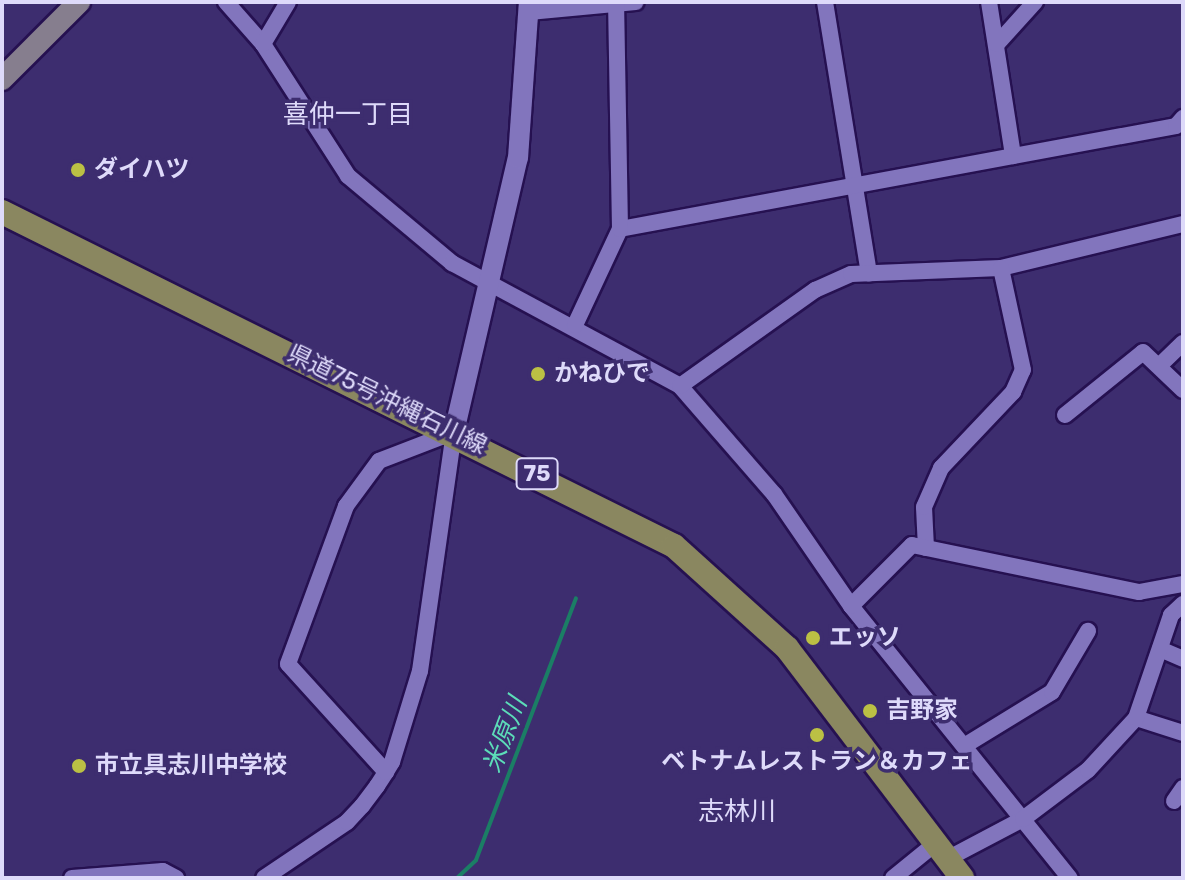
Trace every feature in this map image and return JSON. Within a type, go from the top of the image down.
[{"type":"main road","points":[[2,79],[79,2]]},
{"type":"main road","name":"県道75号沖縄石川線","points":[[2,212],[645,528],[701,567],[787,648],[949,860]]},
{"type":"street","points":[[226,2],[263,44],[348,176],[487,282],[575,325],[680,386],[774,494],[851,606],[1070,878]]},
{"type":"street","points":[[263,44],[288,2]]},
{"type":"street","points":[[264,878],[339,829],[386,772],[420,671],[454,432],[524,124],[529,7],[636,2]]},
{"type":"street","points":[[825,2],[869,273]]},
{"type":"street","points":[[989,2],[1013,156]]},
{"type":"street","points":[[997,44],[1035,2]]},
{"type":"street","points":[[575,325],[620,229],[616,3]]},
{"type":"street","points":[[620,229],[853,180],[1013,156],[1176,126],[1183,118]]},
{"type":"street","points":[[680,386],[815,290],[869,273],[1001,268],[1183,224]]},
{"type":"street","points":[[926,548],[924,507],[941,468],[1013,392],[1023,370],[1001,268]]},
{"type":"street","points":[[1159,366],[1183,343]]},
{"type":"street","points":[[1065,415],[1131,357],[1143,352],[1183,390]]},
{"type":"street","points":[[386,772],[288,664],[346,506],[379,461],[454,432]]},
{"type":"street","points":[[851,606],[912,545],[1139,592],[1183,584]]},
{"type":"street","points":[[893,878],[949,860],[1023,819],[1088,770],[1136,718],[1160,649],[1183,604]]},
{"type":"street","points":[[964,746],[1052,692],[1088,631]]},
{"type":"street","points":[[1160,649],[1183,659]]},
{"type":"street","points":[[1136,718],[1183,733]]},
{"type":"street","points":[[72,878],[163,871],[176,878]]},
{"type":"waterway","name":"米原川","points":[[457,878],[476,860],[576,598]]},
{"type":"place","name":"ダイハツ","points":[[78,170]]},
{"type":"place","name":"かねひで","points":[[538,374]]},
{"type":"place","name":"エッソ","points":[[813,638]]},
{"type":"place","name":"吉野家","points":[[870,711]]},
{"type":"place","name":"ベトナムレストラン＆カフェ","points":[[817,735]]},
{"type":"place","name":"市立具志川中学校","points":[[79,766]]},
{"type":"district","name":"喜仲一丁目","points":[[348,115]]},
{"type":"district","name":"志林川","points":[[737,812]]}]
